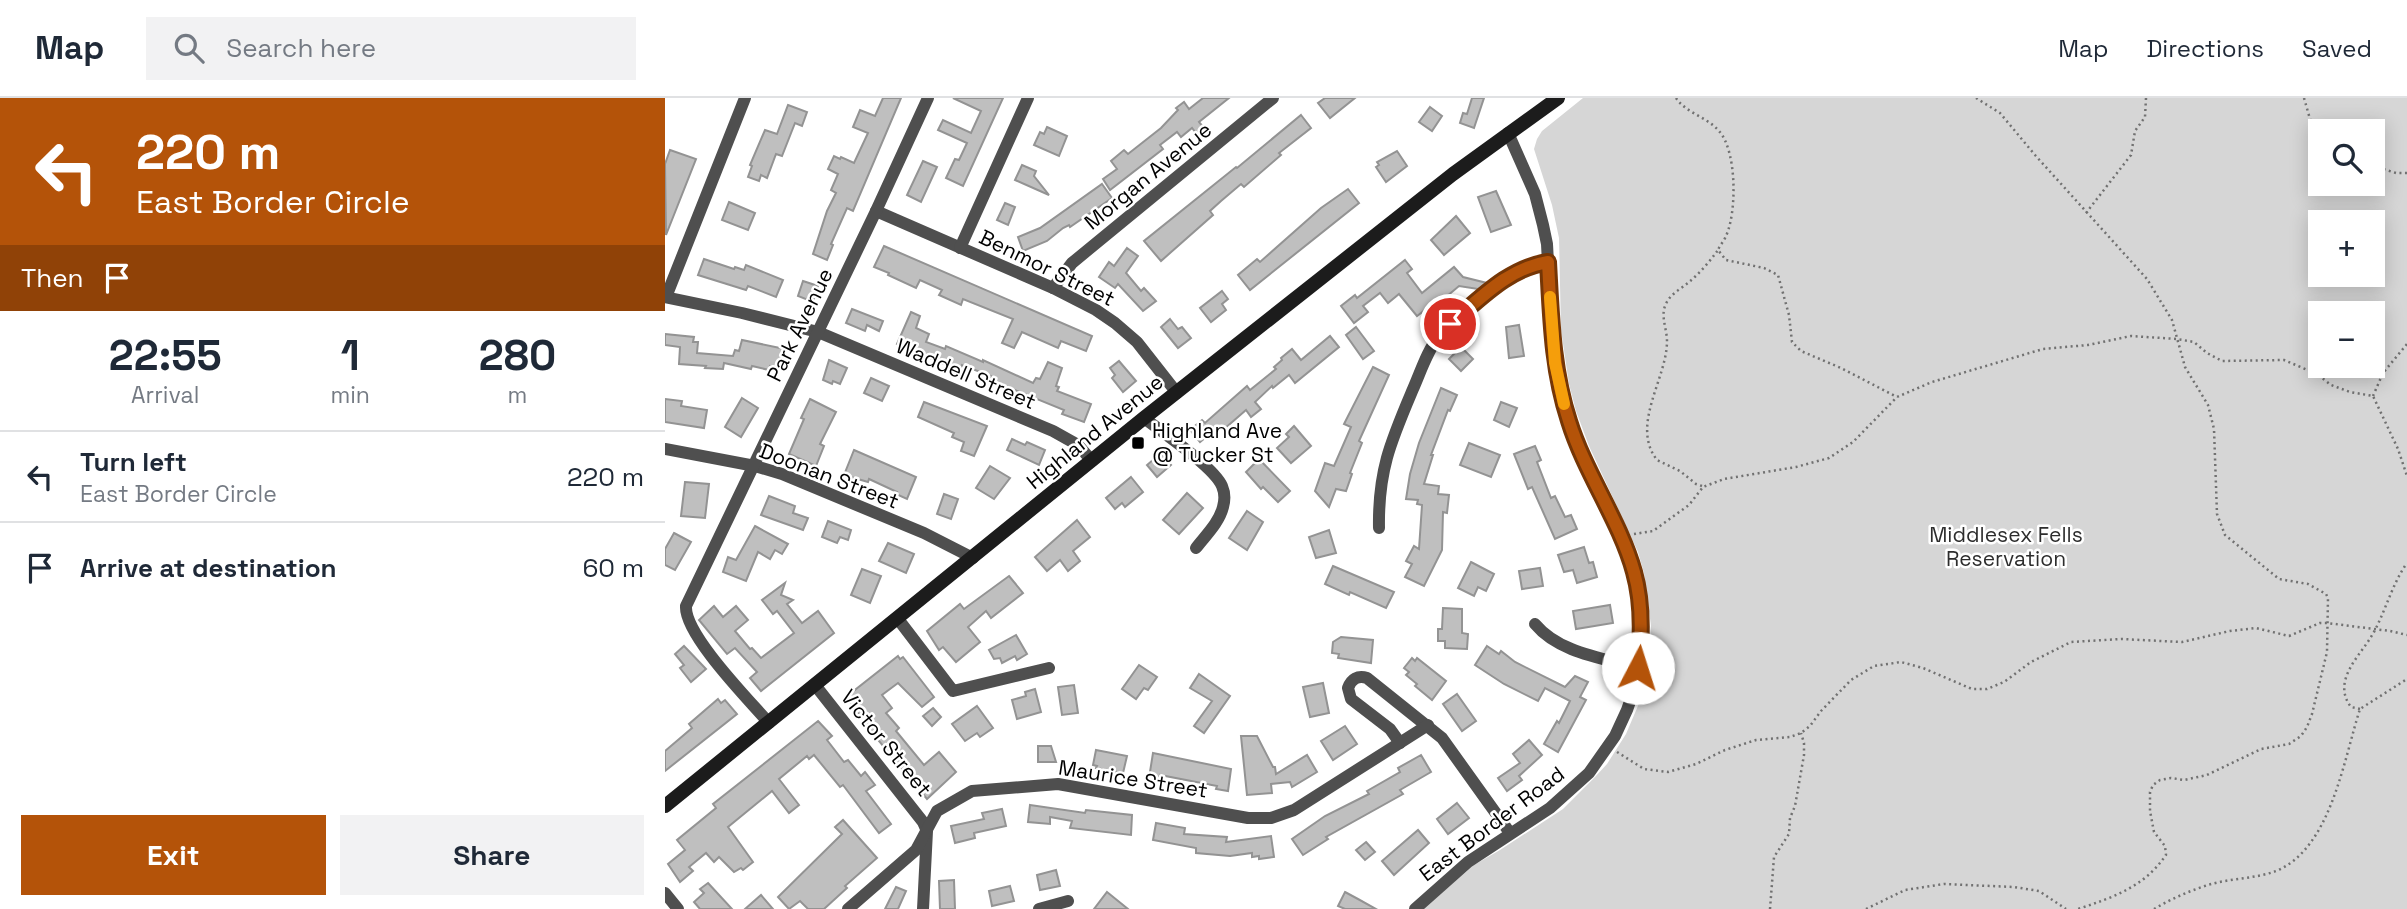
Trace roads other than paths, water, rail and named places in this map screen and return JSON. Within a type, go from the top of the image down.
[{"type":"main road","name":"Highland Avenue","points":[[665,806],[1144,418],[1453,174],[1558,98]]},
{"type":"street","points":[[665,297],[745,98]]},
{"type":"street","name":"Park Avenue","points":[[769,723],[708,651],[687,616],[686,607],[928,98]]},
{"type":"street","points":[[960,248],[1028,98]]},
{"type":"street","name":"Morgan Avenue","points":[[1052,288],[1072,263],[1273,98]]},
{"type":"street","name":"East Border Road","points":[[1415,909],[1443,882],[1510,833],[1550,808],[1589,773],[1609,746],[1627,710],[1638,668],[1642,630],[1638,590],[1630,558],[1590,476],[1563,403],[1552,338],[1548,262],[1539,209],[1508,133]]},
{"type":"street","name":"Benmor Street","points":[[876,211],[1096,310],[1120,327],[1144,350],[1177,393]]},
{"type":"street","points":[[1378,528],[1383,468],[1399,421],[1434,343],[1450,324],[1512,274],[1548,262]]},
{"type":"street","name":"Waddell Street","points":[[665,297],[818,332],[1053,431],[1078,445],[1092,461]]},
{"type":"street","points":[[1144,418],[1197,460],[1218,479],[1223,488],[1225,498],[1221,513],[1196,548]]},
{"type":"street","name":"Doonan Street","points":[[665,449],[755,466],[793,479],[925,533],[973,558]]},
{"type":"street","points":[[898,619],[953,691],[1049,668]]},
{"type":"street","points":[[1535,624],[1549,638],[1566,648],[1638,668]]},
{"type":"street","points":[[1399,743],[1389,729],[1350,698],[1348,686],[1354,679],[1367,678],[1428,725],[1448,745],[1510,833]]},
{"type":"street","name":"Victor Street","points":[[815,685],[920,816],[927,831],[923,909]]},
{"type":"street","name":"Maurice Street","points":[[848,909],[916,850],[937,811],[965,793],[1065,784],[1248,818],[1271,818],[1301,806],[1428,725]]},
{"type":"street","points":[[665,892],[678,909]]},
{"type":"street","points":[[1039,909],[1068,901]]},
{"type":"place","name":"Highland Ave @ Tucker St","points":[[1138,443]]},
{"type":"park label","name":"Middlesex Fells Reservation","points":[[2006,547]]}]
